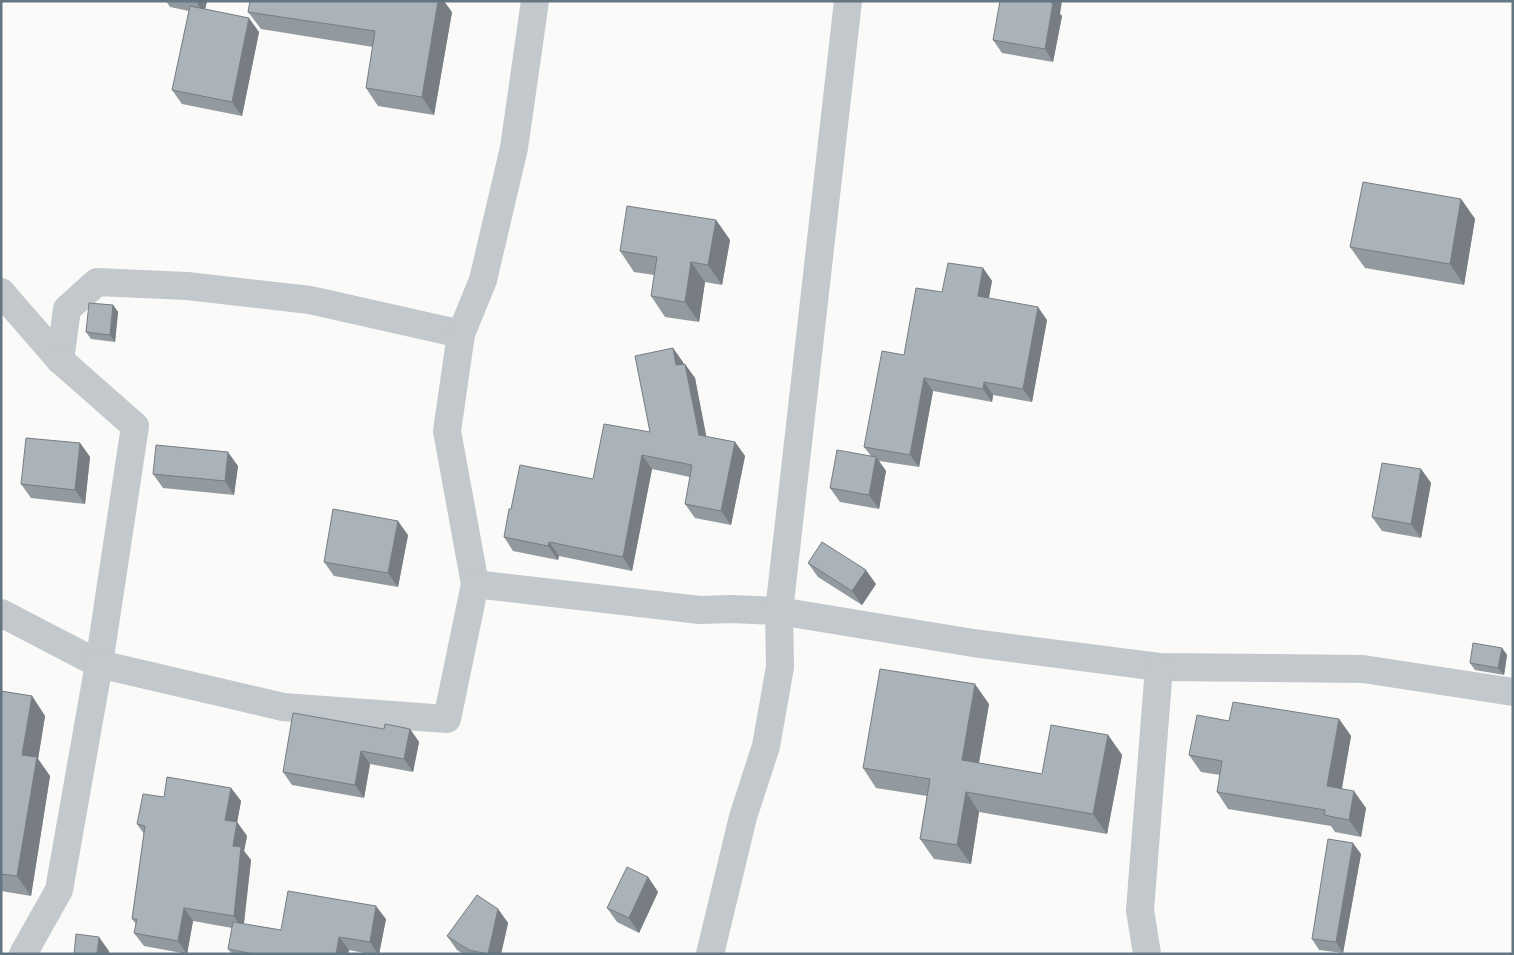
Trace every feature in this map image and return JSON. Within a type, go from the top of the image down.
[{"type":"street","points":[[1,614],[99,664],[283,707],[447,719],[475,584],[447,431],[461,334],[483,280],[514,148],[535,1]]},
{"type":"street","points":[[710,954],[744,817],[766,746],[780,667],[779,611],[848,1]]},
{"type":"street","points":[[60,360],[67,309],[97,282],[188,286],[310,300],[461,334]]},
{"type":"street","points":[[1,292],[60,360],[135,426],[99,664],[59,890],[23,954]]},
{"type":"street","points":[[475,584],[700,610],[779,611],[973,643],[1158,667],[1363,669],[1513,692]]},
{"type":"street","points":[[1147,954],[1140,910],[1158,667]]},
{"type":"building","points":[[250,1],[438,1],[422,97],[366,88],[375,31],[248,12]]},
{"type":"building","points":[[1000,1],[1051,1],[1053,3],[1045,49],[993,40]]},
{"type":"building","points":[[190,6],[249,18],[232,102],[172,90]]},
{"type":"building","points":[[1363,182],[1461,199],[1450,264],[1350,247]]},
{"type":"building","points":[[627,206],[716,220],[708,265],[691,262],[685,302],[651,296],[657,257],[620,251]]},
{"type":"building","points":[[948,263],[983,268],[978,296],[1038,307],[1023,389],[984,382],[983,389],[924,378],[910,455],[864,447],[882,351],[904,355],[916,288],[942,292]]},
{"type":"building","points":[[89,303],[113,305],[110,335],[86,332]]},
{"type":"building","points":[[673,348],[676,365],[685,364],[699,435],[735,442],[721,511],[685,504],[692,465],[642,455],[623,557],[549,542],[548,546],[504,537],[520,465],[593,479],[604,424],[650,432],[635,356]]},
{"type":"building","points":[[26,438],[80,443],[75,490],[21,484]]},
{"type":"building","points":[[156,445],[228,452],[225,481],[153,474]]},
{"type":"building","points":[[837,450],[876,457],[869,495],[830,488]]},
{"type":"building","points":[[1382,463],[1421,469],[1411,524],[1372,517]]},
{"type":"building","points":[[333,509],[398,521],[388,573],[324,562]]},
{"type":"building","points":[[822,542],[866,570],[852,591],[808,563]]},
{"type":"building","points":[[1473,643],[1502,648],[1498,668],[1470,663]]},
{"type":"building","points":[[880,669],[975,684],[962,760],[1042,774],[1051,725],[1108,735],[1093,814],[966,792],[957,845],[920,839],[930,779],[863,768]]},
{"type":"building","points":[[1,691],[32,696],[22,755],[37,757],[17,876],[1,874]]},
{"type":"building","points":[[1233,702],[1339,719],[1327,786],[1354,791],[1349,820],[1324,815],[1325,810],[1217,792],[1222,761],[1189,755],[1197,715],[1229,721]]},
{"type":"building","points":[[293,713],[384,729],[385,724],[410,729],[404,759],[361,751],[355,785],[283,772]]},
{"type":"building","points":[[167,777],[231,788],[225,820],[237,822],[233,846],[241,847],[234,916],[184,908],[178,941],[134,933],[137,919],[132,919],[145,826],[137,824],[143,794],[164,797]]},
{"type":"building","points":[[1328,839],[1353,843],[1336,942],[1312,939]]},
{"type":"building","points":[[627,867],[648,877],[629,918],[607,908]]},
{"type":"building","points":[[288,891],[376,906],[370,942],[339,937],[336,954],[254,954],[228,949],[233,922],[281,930]]},
{"type":"building","points":[[477,895],[498,909],[488,954],[469,950],[447,936]]},
{"type":"building","points":[[76,934],[99,937],[97,954],[74,954]]}]
